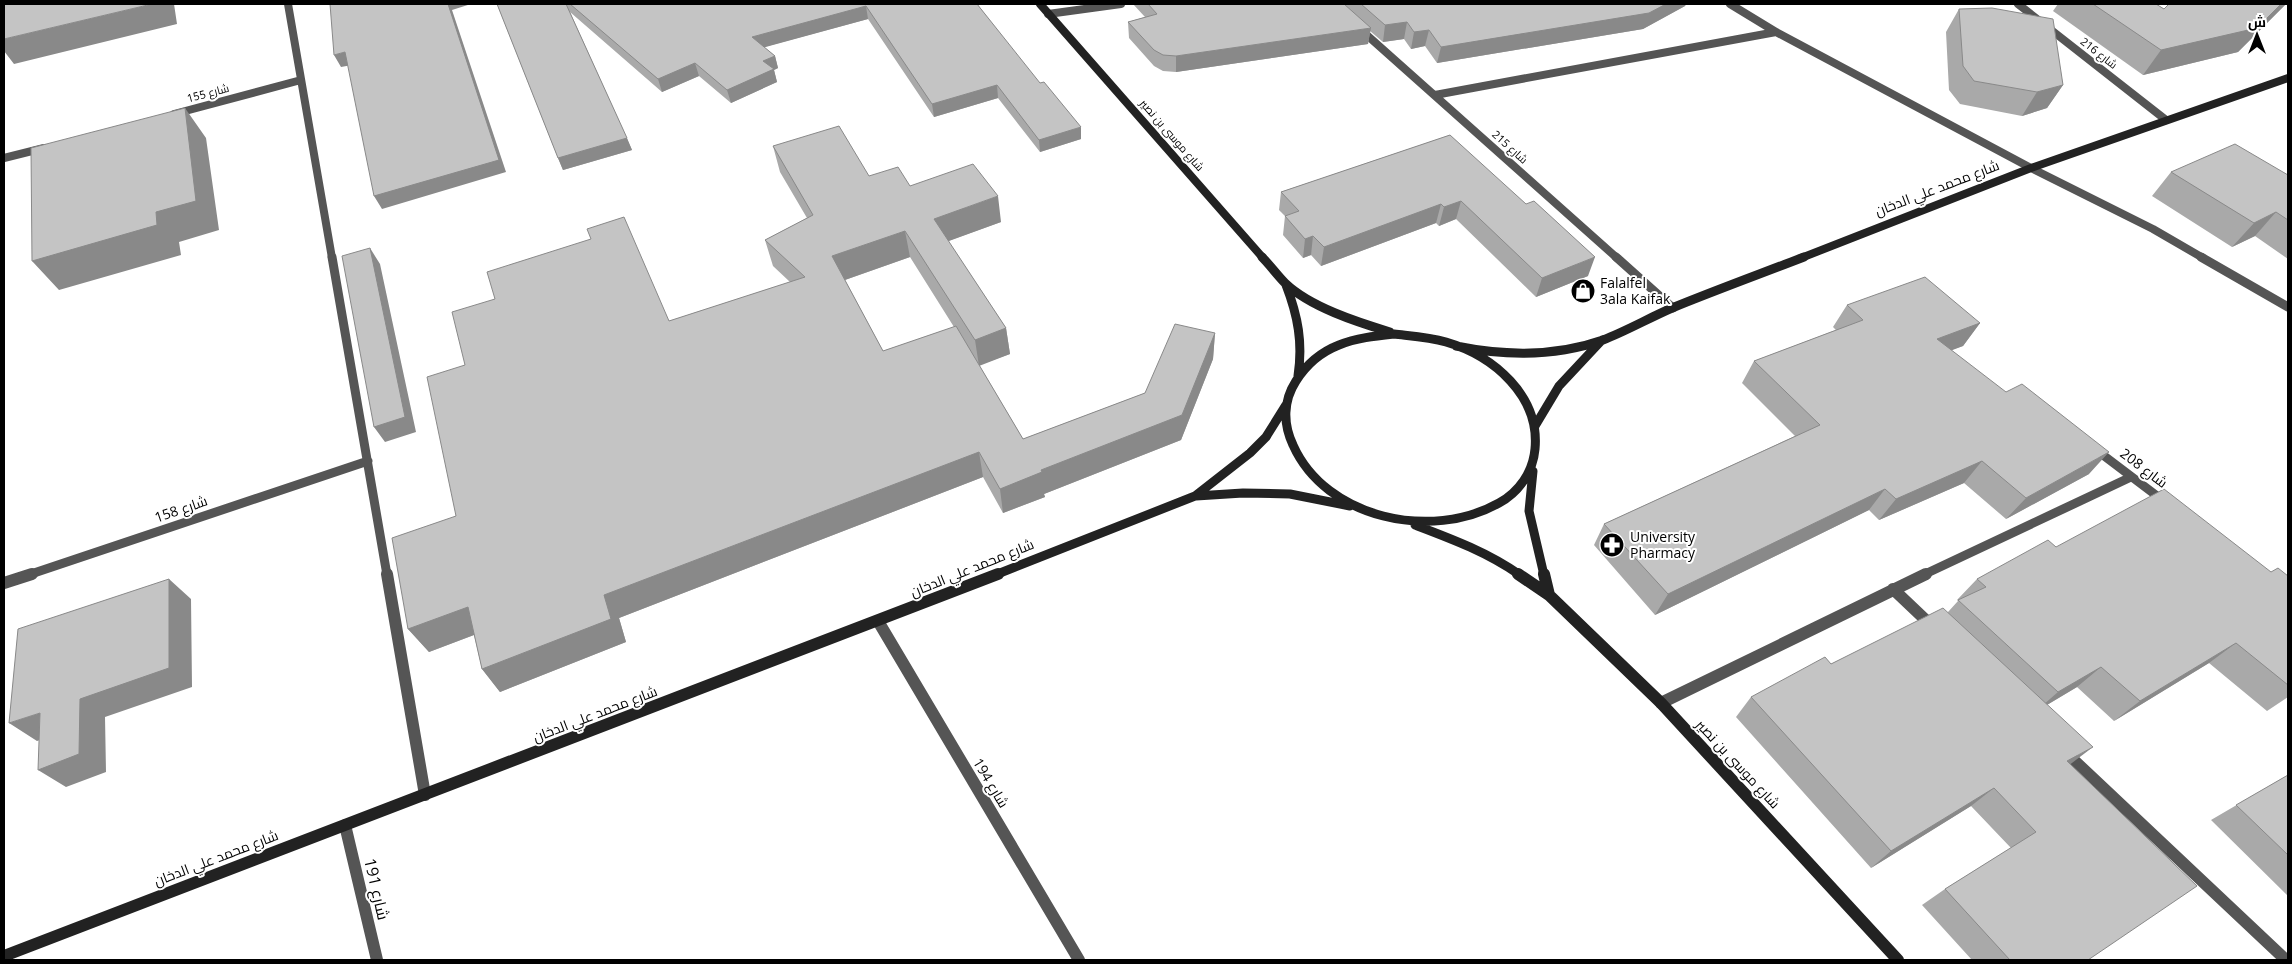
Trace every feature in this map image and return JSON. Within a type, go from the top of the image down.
[{"type":"street","points":[[288,4],[425,794]]},
{"type":"street","name":"شارع موسى بن نصير","points":[[1040,4],[1286,284],[1307,300],[1340,316],[1394,334]]},
{"type":"street","points":[[1048,14],[1121,4]]},
{"type":"street","points":[[1730,4],[1776,32],[2031,168],[2153,229],[2288,308]]},
{"type":"street","name":"شارع 216","points":[[2018,4],[2166,120]]},
{"type":"street","name":"شارع 215","points":[[1353,23],[1673,308]]},
{"type":"street","points":[[1435,95],[1776,32]]},
{"type":"street","name":"شارع محمد علي الدخان","points":[[1456,346],[1490,353],[1533,354],[1564,350],[1602,340],[1673,308],[2031,168],[2288,78]]},
{"type":"street","name":"شارع 155","points":[[167,116],[301,80]]},
{"type":"street","points":[[4,158],[52,146]]},
{"type":"street","name":"شارع موسى بن نصير","points":[[1286,284],[1302,336],[1303,353],[1298,376]]},
{"type":"street","points":[[1298,376],[1322,353],[1356,339],[1394,334],[1435,338],[1473,353],[1502,372],[1524,397],[1535,426],[1536,454],[1529,511],[1549,595]]},
{"type":"street","name":"شارع محمد علي الدخان","points":[[1535,426],[1559,386],[1602,340]]},
{"type":"street","name":"شارع محمد علي الدخان","points":[[4,956],[878,621],[1195,496],[1250,453],[1266,437],[1286,405],[1298,376]]},
{"type":"street","points":[[1286,405],[1288,434],[1301,463],[1326,489],[1360,509],[1398,520],[1436,522],[1473,516],[1503,501],[1525,480],[1536,454]]},
{"type":"street","name":"شارع 208","points":[[2086,441],[2170,506]]},
{"type":"street","name":"شارع 158","points":[[4,583],[368,461]]},
{"type":"street","points":[[1661,703],[1893,589],[2131,476]]},
{"type":"street","name":"شارع محمد علي الدخان","points":[[1195,496],[1243,493],[1290,494],[1360,509]]},
{"type":"street","name":"شارع موسى بن نصير","points":[[1398,520],[1423,527],[1478,550],[1500,561],[1549,595],[1661,703],[1898,960]]},
{"type":"street","points":[[1893,589],[1943,636]]},
{"type":"street","name":"شارع 194","points":[[878,621],[1078,960]]},
{"type":"street","points":[[2057,744],[2286,960]]},
{"type":"street","name":"شارع 191","points":[[345,825],[377,960]]},
{"type":"building","points":[[4,4],[152,4],[4,39]]},
{"type":"building","points":[[330,4],[448,4],[499,160],[374,196],[345,52],[334,55]]},
{"type":"building","points":[[497,4],[566,4],[627,138],[558,158]]},
{"type":"building","points":[[570,4],[977,4],[1040,83],[1044,82],[1081,127],[1039,140],[997,85],[932,104],[866,6],[752,37],[775,56],[763,61],[774,69],[727,90],[695,63],[658,79]]},
{"type":"building","points":[[1148,4],[1344,4],[1371,28],[1176,56],[1163,55],[1154,50],[1128,22],[1157,14]]},
{"type":"building","points":[[1361,4],[1666,4],[1649,13],[1441,47],[1429,30],[1414,32],[1407,22],[1385,25]]},
{"type":"building","points":[[2093,4],[2156,4],[2164,9],[2169,4],[2281,4],[2257,28],[2161,50]]},
{"type":"building","points":[[1992,8],[2053,19],[2063,85],[2037,92],[1974,81],[1963,66],[1959,9]]},
{"type":"building","points":[[185,108],[196,201],[156,212],[157,225],[32,261],[31,148]]},
{"type":"building","points":[[839,126],[869,176],[898,167],[910,186],[973,164],[998,196],[934,219],[1006,328],[975,340],[905,231],[832,256],[883,351],[956,326],[1023,439],[1145,393],[1175,324],[1215,333],[1182,415],[1041,470],[1042,472],[1000,489],[979,452],[604,595],[611,619],[482,669],[468,607],[408,629],[392,538],[456,516],[427,377],[465,365],[452,312],[495,299],[487,272],[591,239],[587,229],[624,217],[669,321],[805,277],[765,240],[813,215],[773,146]]},
{"type":"building","points":[[1450,135],[1526,204],[1534,201],[1595,257],[1542,278],[1461,201],[1444,207],[1441,204],[1324,247],[1313,236],[1305,239],[1285,216],[1299,211],[1281,192]]},
{"type":"building","points":[[2235,144],[2288,175],[2288,220],[2276,212],[2254,223],[2171,172]]},
{"type":"building","points":[[370,248],[405,417],[374,427],[342,256]]},
{"type":"building","points":[[1925,277],[1980,323],[1937,339],[2006,392],[2022,384],[2109,452],[2026,498],[1982,461],[1896,499],[1885,489],[1668,594],[1604,524],[1820,425],[1754,361],[1863,320],[1847,305]]},
{"type":"building","points":[[2164,489],[2271,572],[2278,568],[2288,576],[2288,685],[2236,643],[2140,701],[2101,667],[2058,692],[1958,600],[1986,587],[1977,579],[2048,540],[2056,547]]},
{"type":"building","points":[[169,579],[169,668],[80,699],[79,754],[38,770],[40,713],[9,723],[18,629]]},
{"type":"building","points":[[1943,608],[2093,747],[2067,761],[2197,886],[2088,960],[2010,960],[1945,889],[2036,832],[1994,788],[1891,851],[1751,697],[1825,657],[1831,664]]},
{"type":"building","points":[[2288,775],[2288,855],[2236,805]]},
{"type":"place","name":"Falalfel 3ala Kaifak","points":[[1583,291]]},
{"type":"place","name":"University Pharmacy","points":[[1612,545]]}]
